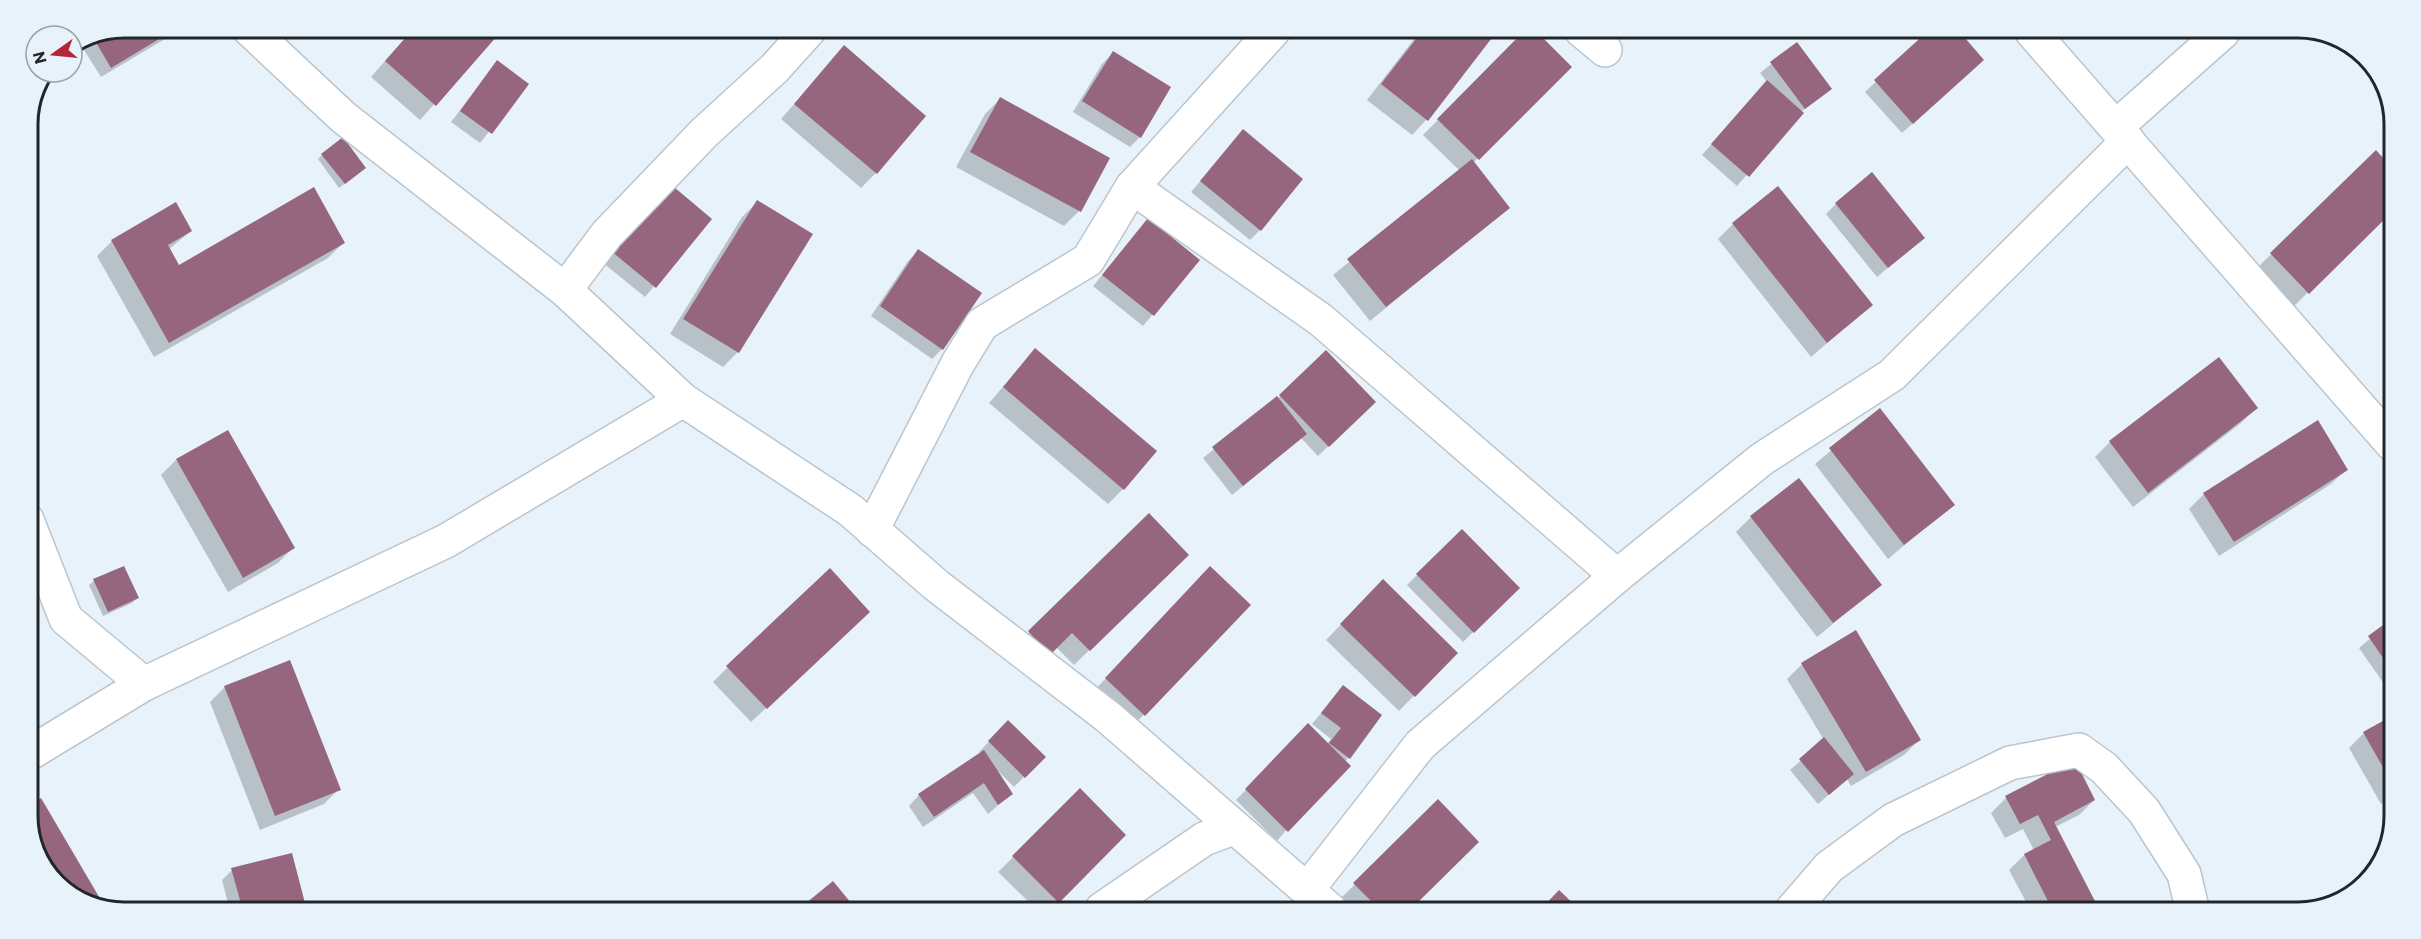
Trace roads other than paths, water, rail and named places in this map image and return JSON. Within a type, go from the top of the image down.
[{"type":"street","points":[[258,37],[343,117],[565,290],[683,400],[849,510],[936,585],[1108,717],[1233,828],[1319,900],[1420,745],[1617,576],[1762,459],[1892,375],[2218,37]]},
{"type":"street","points":[[565,290],[607,234],[704,133],[775,68],[803,37]]},
{"type":"street","points":[[872,530],[958,363],[982,324],[1088,260],[1132,187],[1268,37]]},
{"type":"street","points":[[2036,37],[2383,435]]},
{"type":"street","points":[[1132,187],[1321,320],[1617,576]]},
{"type":"street","points":[[38,748],[144,684],[446,541],[683,400]]},
{"type":"street","points":[[38,547],[66,619],[144,684]]},
{"type":"street","points":[[1799,902],[1829,867],[1893,820],[2010,763],[2079,750],[2104,768],[2144,811],[2184,874],[2191,902]]},
{"type":"street","points":[[1112,902],[1204,839],[1233,828]]}]
